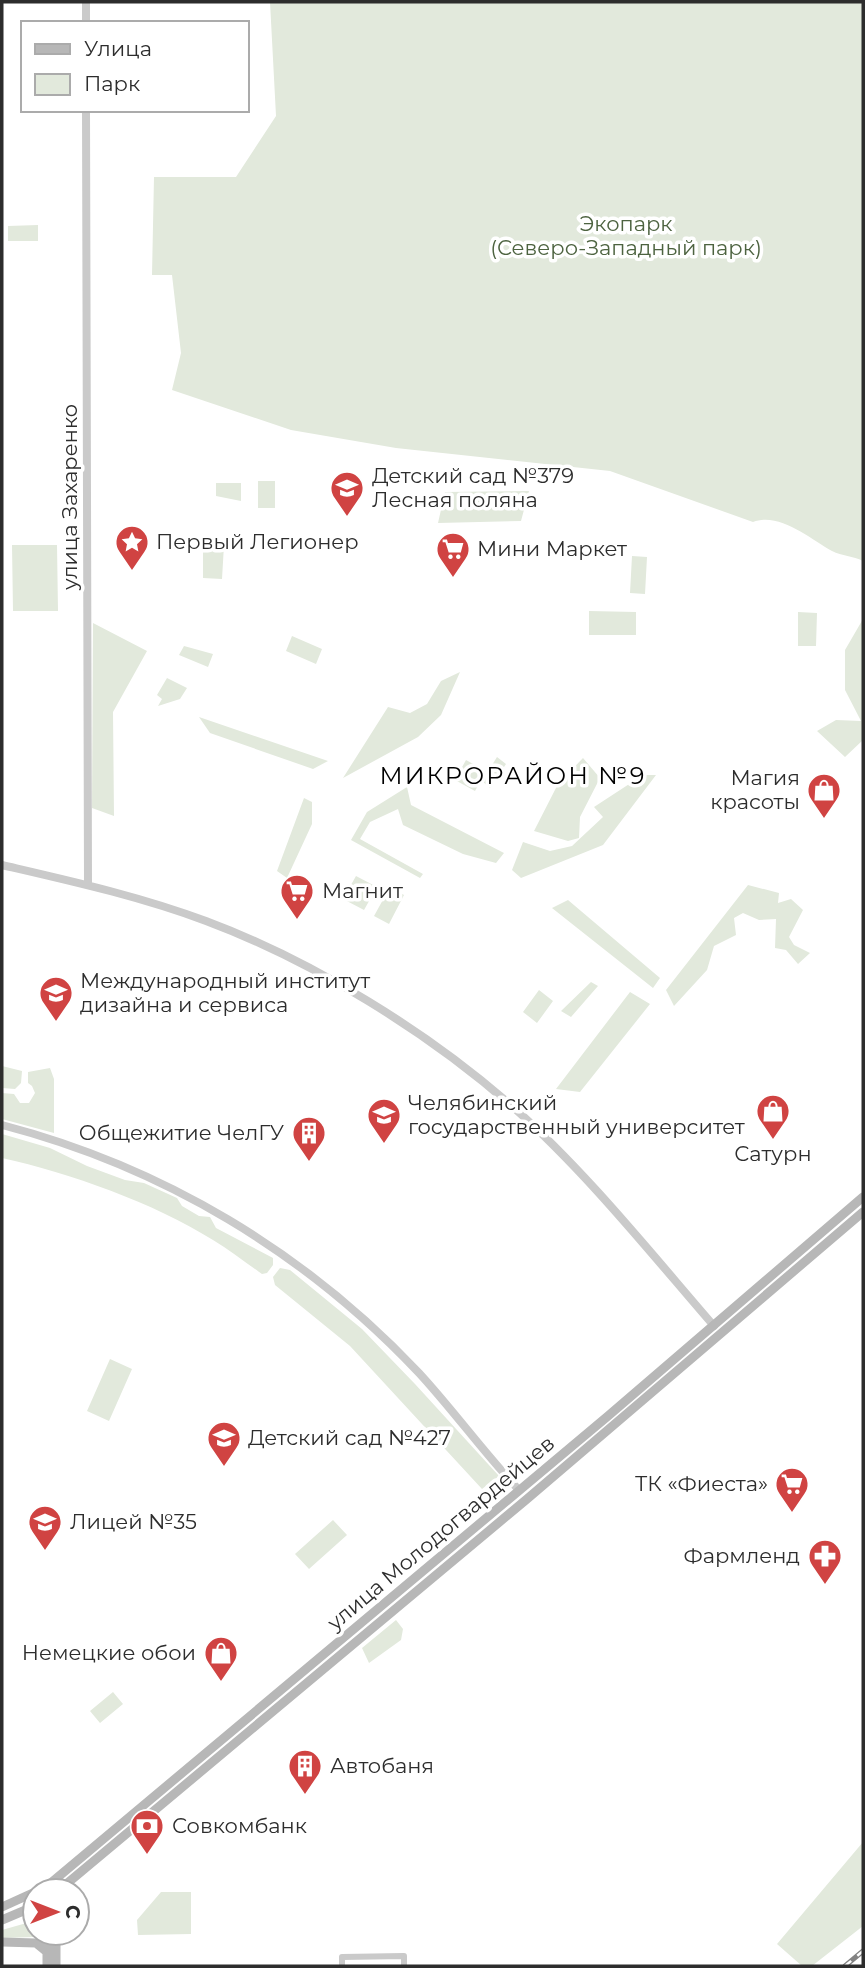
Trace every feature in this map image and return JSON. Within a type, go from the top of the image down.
[{"type":"main road","name":"улица Молодогвардейцев","points":[[62,1877],[277,1700],[495,1527],[863,1197]]},
{"type":"main road","name":"улица Молодогвардейцев","points":[[75,1877],[487,1517],[863,1212]]},
{"type":"main road","points":[[519,1490],[527,1499]]},
{"type":"main road","points":[[487,1517],[495,1527]]},
{"type":"main road","name":"улица Молодогвардейцев","points":[[2,1906],[21,1898]]},
{"type":"main road","points":[[2,1920],[21,1912]]},
{"type":"main road","points":[[2,1942],[36,1943],[47,1952]]},
{"type":"main road","points":[[47,1947],[47,1966]]},
{"type":"main road","points":[[56,1947],[56,1966]]},
{"type":"street","points":[[86,2],[86,21]]},
{"type":"street","name":"улица Захаренко","points":[[86,112],[88,884]]},
{"type":"street","points":[[2,865],[88,884],[169,908],[248,938],[396,1018],[479,1079],[550,1142],[718,1329]]},
{"type":"street","points":[[2,1125],[49,1139],[147,1176],[221,1213],[290,1258],[334,1291],[420,1374],[519,1490]]},
{"type":"street","points":[[342,1966],[342,1957],[404,1956],[404,1966]]},
{"type":"green space","name":"Экопарк (Северо-Западный парк)","points":[[270,2],[863,2],[863,561],[832,551],[784,524],[763,520],[753,522],[610,471],[396,448],[291,430],[172,390],[181,353],[172,275],[152,275],[154,177],[236,177],[276,116]]},
{"type":"green space","points":[[38,225],[38,241],[8,241],[8,226]]},
{"type":"green space","points":[[258,481],[275,481],[275,508],[258,508]]},
{"type":"green space","points":[[216,483],[241,483],[241,501],[216,496]]},
{"type":"green space","points":[[529,491],[521,521],[438,523],[445,492]]},
{"type":"green space","points":[[203,540],[224,545],[222,579],[203,578]]},
{"type":"green space","points":[[12,545],[57,545],[58,611],[13,611]]},
{"type":"green space","points":[[632,556],[647,557],[645,594],[630,593]]},
{"type":"green space","points":[[589,611],[636,612],[636,635],[589,635]]},
{"type":"green space","points":[[798,612],[817,613],[816,646],[798,646]]},
{"type":"green space","points":[[863,619],[863,740],[845,757],[817,731],[836,720],[861,721],[845,690],[845,650]]},
{"type":"green space","points":[[93,623],[147,651],[113,712],[114,816],[92,808]]},
{"type":"green space","points":[[292,636],[322,649],[316,664],[286,651]]},
{"type":"green space","points":[[184,646],[213,654],[208,667],[179,655]]},
{"type":"green space","points":[[460,672],[441,715],[418,737],[343,778],[388,707],[410,713],[427,704],[441,681]]},
{"type":"green space","points":[[167,678],[187,688],[180,699],[158,706],[162,699],[157,695]]},
{"type":"green space","points":[[199,717],[328,761],[313,769],[210,733]]},
{"type":"green space","points":[[497,757],[506,764],[490,788],[482,781]]},
{"type":"green space","points":[[583,758],[600,778],[580,817],[579,838],[568,841],[534,831],[558,784]]},
{"type":"green space","points":[[466,760],[486,771],[475,791],[455,780]]},
{"type":"green space","points":[[643,775],[656,775],[603,845],[521,878],[512,870],[523,842],[550,851],[572,846],[603,817],[594,807]]},
{"type":"green space","points":[[407,787],[411,805],[504,853],[496,863],[463,854],[403,825],[398,809],[370,822],[360,839],[423,874],[420,878],[351,840],[367,812]]},
{"type":"green space","points":[[304,798],[312,802],[312,824],[287,878],[277,871]]},
{"type":"green space","points":[[356,876],[377,887],[364,910],[343,899]]},
{"type":"green space","points":[[748,885],[779,893],[778,903],[791,899],[803,910],[789,937],[794,945],[810,953],[798,964],[786,950],[775,948],[776,919],[759,920],[743,913],[734,918],[736,935],[714,946],[707,970],[674,1006],[666,990]]},
{"type":"green space","points":[[390,887],[404,895],[389,924],[374,916]]},
{"type":"green space","points":[[568,900],[660,978],[653,988],[552,908]]},
{"type":"green space","points":[[591,982],[598,986],[571,1017],[561,1011]]},
{"type":"green space","points":[[539,990],[553,1001],[537,1023],[523,1012]]},
{"type":"green space","points":[[630,992],[650,1004],[580,1092],[556,1089]]},
{"type":"green space","points":[[2,1066],[22,1071],[21,1083],[15,1089],[2,1088]]},
{"type":"green space","points":[[50,1068],[54,1079],[54,1133],[2,1119],[2,1093],[14,1094],[20,1103],[29,1103],[35,1093],[28,1083],[28,1072]]},
{"type":"green space","points":[[2,1134],[50,1148],[87,1166],[125,1180],[144,1183],[177,1198],[182,1206],[199,1216],[210,1217],[216,1228],[273,1258],[273,1265],[267,1273],[262,1274],[213,1240],[165,1214],[83,1181],[2,1158]]},
{"type":"green space","points":[[280,1268],[290,1270],[362,1329],[499,1476],[482,1489],[350,1346],[275,1285],[273,1277]]},
{"type":"green space","points":[[110,1359],[132,1369],[109,1421],[87,1411]]},
{"type":"green space","points":[[333,1520],[347,1535],[309,1569],[295,1554]]},
{"type":"green space","points":[[396,1620],[403,1629],[401,1640],[369,1663],[362,1648]]},
{"type":"green space","points":[[113,1692],[123,1704],[100,1723],[90,1711]]},
{"type":"green space","points":[[863,1842],[863,1926],[812,1966],[802,1966],[777,1944]]},
{"type":"green space","points":[[161,1892],[191,1892],[191,1934],[138,1935],[137,1920]]},
{"type":"green space","points":[[21,1925],[21,1937],[2,1938],[2,1930]]},
{"type":"railway","points":[[845,1966],[863,1951]]},
{"type":"place","name":"Детский сад №379 Лесная поляна","points":[[347,518]]},
{"type":"place","name":"Первый Легионер","points":[[132,572]]},
{"type":"place","name":"Мини Маркет","points":[[453,579]]},
{"type":"place","name":"Магия красоты","points":[[824,820]]},
{"type":"place","name":"Магнит","points":[[297,921]]},
{"type":"place","name":"Международный институт дизайна и сервиса","points":[[56,1023]]},
{"type":"place","name":"Сатурн","points":[[773,1141]]},
{"type":"place","name":"Челябинский государственный университет","points":[[384,1145]]},
{"type":"place","name":"Общежитие ЧелГУ","points":[[309,1163]]},
{"type":"place","name":"Детский сад №427","points":[[224,1468]]},
{"type":"place","name":"ТК «Фиеста»","points":[[792,1514]]},
{"type":"place","name":"Лицей №35","points":[[45,1552]]},
{"type":"place","name":"Фармленд","points":[[825,1586]]},
{"type":"place","name":"Немецкие обои","points":[[221,1683]]},
{"type":"place","name":"Автобаня","points":[[305,1796]]},
{"type":"place","name":"Совкомбанк","points":[[147,1856]]},
{"type":"district","name":"МИКРОРАЙОН №9","points":[[513,776]]}]
